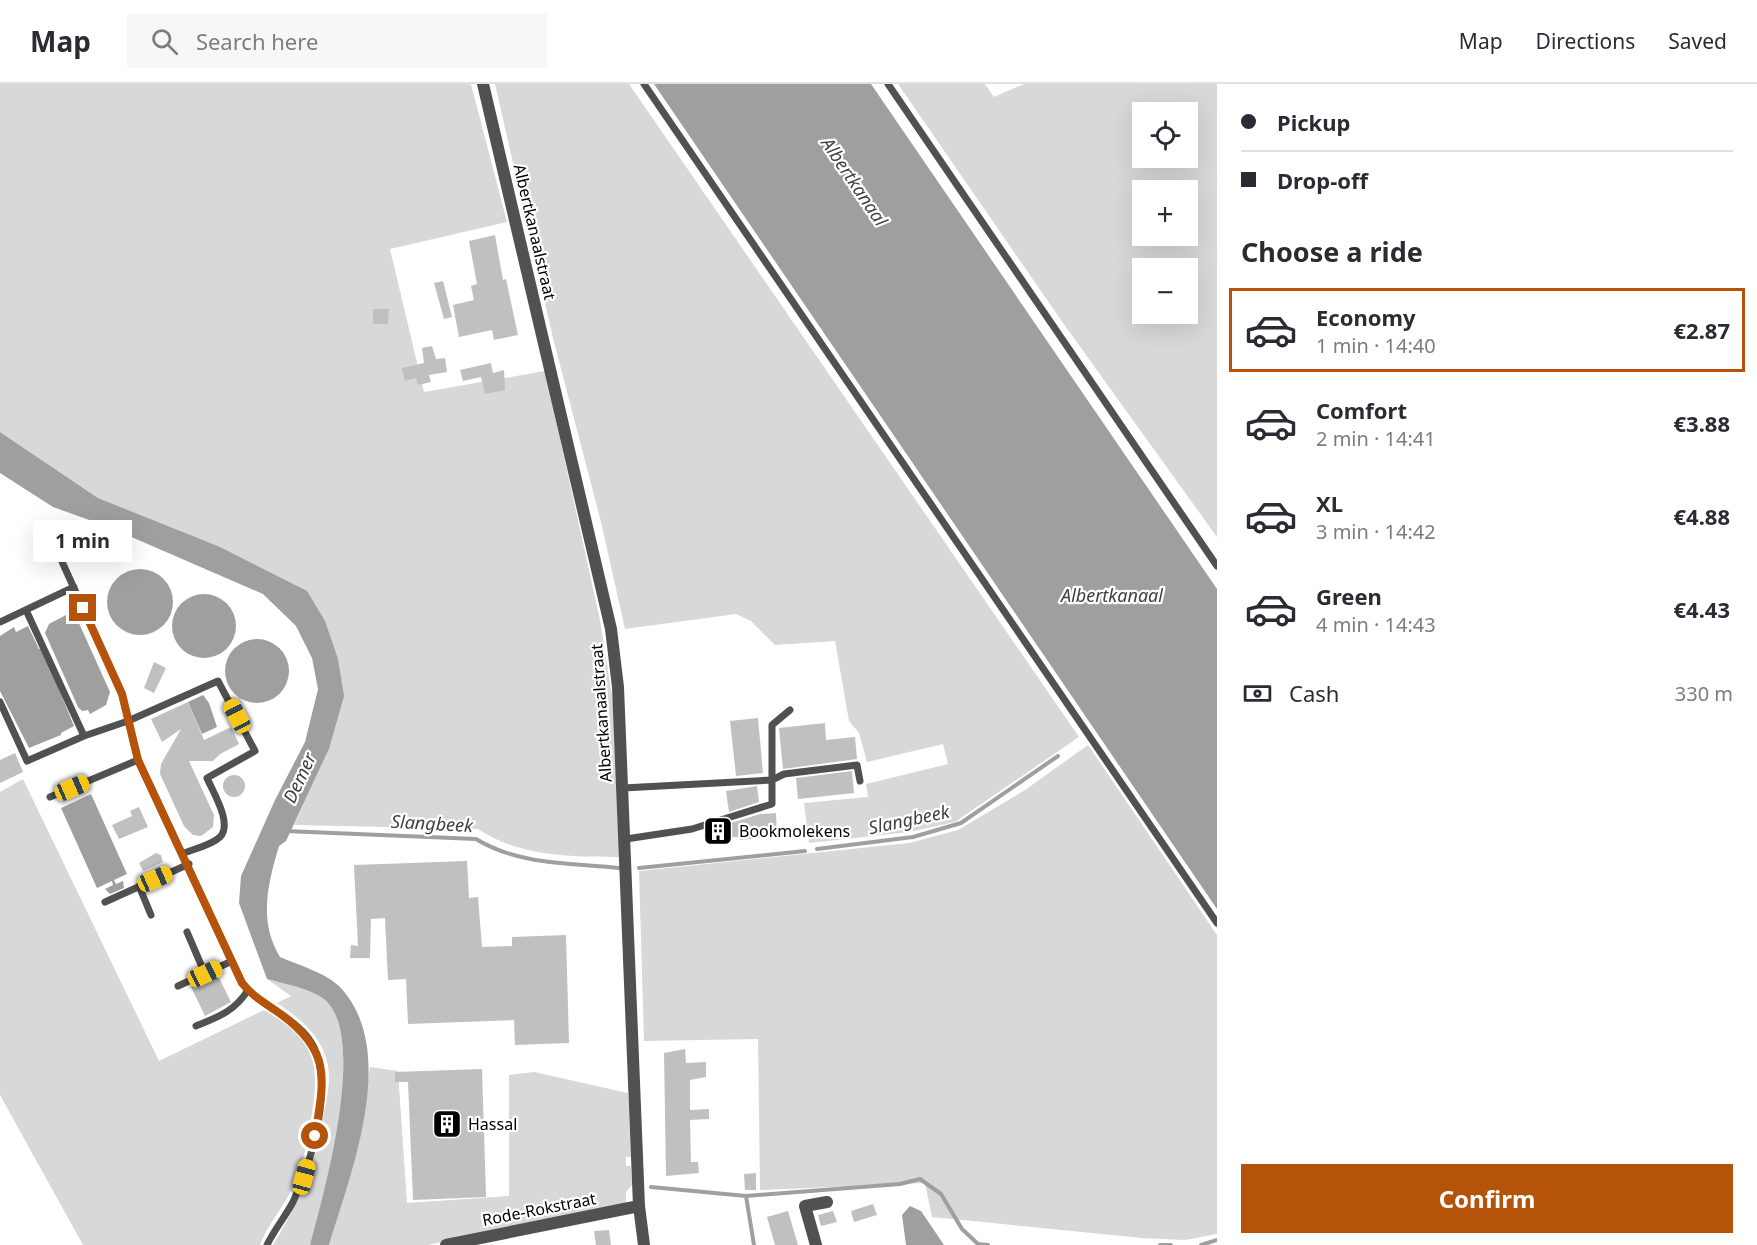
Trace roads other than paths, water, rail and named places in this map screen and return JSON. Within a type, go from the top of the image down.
[{"type":"street","name":"Albertkanaalstraat","points":[[483,84],[611,629],[618,687],[626,839],[639,1206],[644,1245]]},
{"type":"street","points":[[816,1245],[805,1206],[827,1203]]},
{"type":"street","name":"Rode-Rokstraat","points":[[446,1245],[639,1206]]},
{"type":"lane","points":[[644,84],[1217,923]]},
{"type":"lane","points":[[888,84],[1217,566]]},
{"type":"lane","points":[[49,533],[122,694],[138,760],[184,853],[232,961],[248,990],[258,1001],[296,1025],[309,1038],[319,1056],[322,1080],[315,1136],[304,1177],[267,1245]]},
{"type":"lane","points":[[0,622],[74,587]]},
{"type":"lane","points":[[26,610],[84,736]]},
{"type":"lane","points":[[0,702],[27,761],[84,736],[128,721],[218,681],[255,751],[207,778],[223,816],[224,829],[219,838],[184,853]]},
{"type":"lane","points":[[626,839],[692,829],[772,804],[772,725],[790,710]]},
{"type":"lane","points":[[50,797],[138,760]]},
{"type":"lane","points":[[623,788],[772,780],[784,774],[858,765],[860,781]]},
{"type":"lane","points":[[105,902],[189,864]]},
{"type":"lane","points":[[139,886],[151,915]]},
{"type":"lane","points":[[187,932],[205,974]]},
{"type":"lane","points":[[178,986],[232,961]]},
{"type":"lane","points":[[196,1026],[240,1004],[248,990]]},
{"type":"water","name":"Albertkanaal","points":[[654,84],[871,84],[1217,589],[1217,909]]},
{"type":"water","name":"Demer","points":[[0,432],[98,498],[220,547],[307,591],[325,621],[338,659],[344,696],[329,749],[286,841],[279,846],[271,874],[267,916],[273,943],[280,957],[320,974],[341,988],[358,1014],[367,1045],[368,1078],[365,1113],[358,1148],[329,1245],[310,1245],[339,1118],[343,1080],[343,1046],[337,1018],[324,999],[318,995],[267,979],[239,903],[241,876],[275,800],[305,742],[318,689],[312,658],[296,626],[263,594],[106,526],[53,507],[0,473]]},
{"type":"water","points":[[140,569],[153,572],[163,579],[170,589],[173,602],[170,615],[163,625],[153,632],[140,635],[127,632],[117,625],[110,615],[107,602],[110,589],[117,579],[127,572]]},
{"type":"water","points":[[198,594],[210,594],[227,603],[234,614],[236,626],[234,638],[227,649],[210,658],[198,658],[186,653],[177,644],[172,632],[172,620],[177,608],[186,599]]},
{"type":"water","points":[[66,615],[78,621],[110,692],[106,705],[90,714],[88,710],[82,711],[78,707],[45,633],[49,624]]},
{"type":"water","points":[[28,626],[39,649],[42,648],[74,726],[61,735],[29,748],[0,691],[0,636],[14,627],[16,632]]},
{"type":"water","points":[[257,639],[269,641],[280,648],[287,659],[289,671],[287,683],[280,694],[269,701],[257,703],[245,701],[234,694],[227,683],[225,671],[227,659],[234,648],[245,641]]},
{"type":"water","points":[[203,695],[209,703],[217,727],[202,734],[188,702]]},
{"type":"water","points":[[91,794],[127,874],[114,880],[116,884],[123,881],[124,888],[110,894],[105,889],[113,885],[112,881],[97,888],[61,808]]},
{"type":"water","points":[[910,1206],[921,1211],[944,1245],[906,1245],[902,1215]]},
{"type":"waterway","name":"Slangbeek","points":[[817,849],[913,837],[961,823],[1058,756]]},
{"type":"waterway","name":"Slangbeek","points":[[285,831],[476,839],[492,848],[527,858],[619,868]]},
{"type":"waterway","name":"Slangbeek","points":[[639,868],[805,851]]},
{"type":"waterway","points":[[651,1187],[746,1196],[900,1184],[920,1179],[941,1194],[962,1229],[978,1244],[988,1245]]},
{"type":"waterway","points":[[746,1196],[754,1245]]},
{"type":"waterway","points":[[1201,1245],[1217,1240]]},
{"type":"waterway","points":[[1160,1245],[1171,1245]]},
{"type":"place","name":"Bookmolekens","points":[[718,831]]},
{"type":"place","name":"Hassal","points":[[447,1124]]}]
